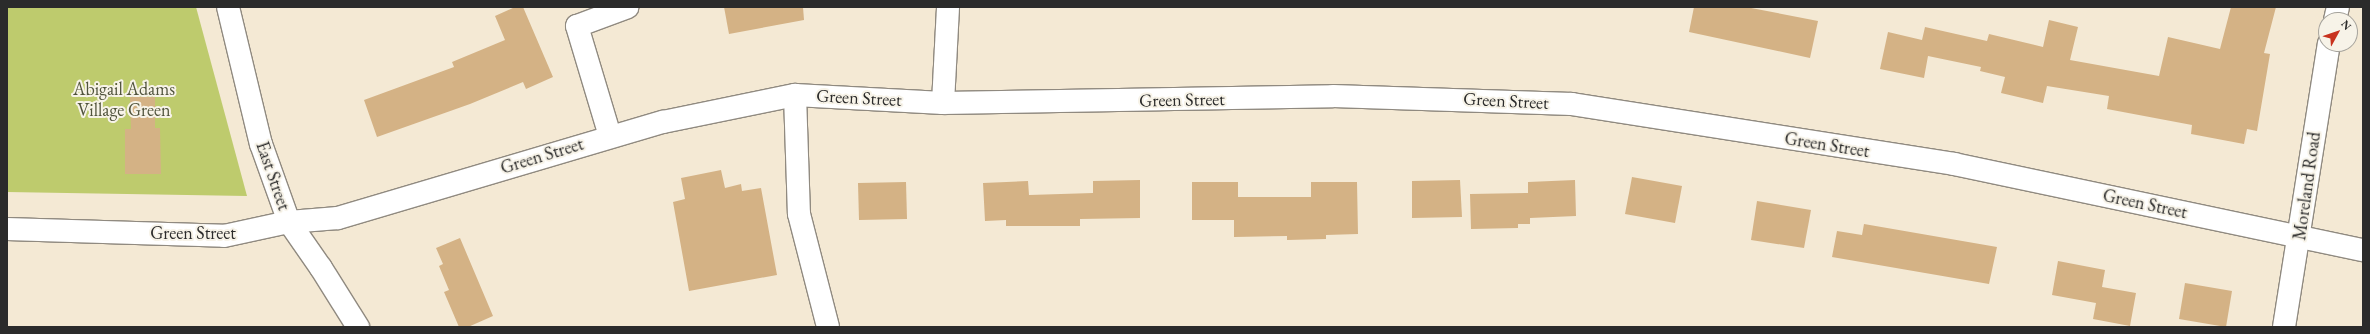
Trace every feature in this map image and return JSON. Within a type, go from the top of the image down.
[{"type":"main road","name":"East Street","points":[[228,7],[261,144],[289,222],[321,268],[358,327]]},
{"type":"main road","points":[[610,136],[577,26],[628,7]]},
{"type":"main road","points":[[943,103],[948,7]]},
{"type":"main road","name":"Moreland Road","points":[[2284,327],[2300,236],[2328,52]]},
{"type":"main road","name":"Green Street","points":[[7,229],[224,236],[289,222],[338,218],[365,212],[610,136],[663,122],[795,95],[943,103],[1333,96],[1572,104],[1954,164],[2363,250]]},
{"type":"main road","points":[[795,95],[799,214],[828,327]]},
{"type":"green space","name":"Abigail Adams Village Green","points":[[7,7],[196,7],[247,196],[7,192]]},
{"type":"building","points":[[515,7],[523,7],[553,77],[526,89],[523,82],[470,104],[377,137],[364,100],[454,67],[452,62],[505,40],[495,16]]},
{"type":"building","points":[[724,7],[803,7],[804,20],[729,34]]},
{"type":"building","points":[[1694,7],[1746,7],[1818,21],[1810,58],[1689,32]]},
{"type":"building","points":[[2231,7],[2276,7],[2264,53],[2270,54],[2257,131],[2247,129],[2244,144],[2191,134],[2192,125],[2107,109],[2109,96],[2047,86],[2043,103],[2001,93],[2005,77],[1980,71],[1981,67],[1928,56],[1924,78],[1880,69],[1888,32],[1922,40],[1925,27],[1987,41],[1989,34],[2043,47],[2049,20],[2078,27],[2070,60],[2159,76],[2168,37],[2220,49]]},
{"type":"building","points":[[130,97],[155,97],[155,128],[160,128],[161,174],[125,174],[125,129],[131,129]]},
{"type":"building","points":[[721,170],[725,188],[741,184],[742,191],[761,188],[777,275],[689,291],[673,202],[685,199],[681,178]]},
{"type":"building","points":[[1632,177],[1682,186],[1675,223],[1625,214]]},
{"type":"building","points":[[1140,180],[1140,218],[1080,219],[1080,226],[1006,226],[1006,220],[985,221],[983,183],[1028,181],[1029,195],[1093,193],[1093,181]]},
{"type":"building","points":[[1460,180],[1462,217],[1412,218],[1412,181]]},
{"type":"building","points":[[1575,180],[1576,216],[1530,218],[1530,224],[1518,224],[1518,228],[1471,229],[1470,194],[1528,193],[1528,182]]},
{"type":"building","points":[[906,182],[907,219],[859,220],[858,183]]},
{"type":"building","points":[[1192,182],[1238,182],[1238,197],[1311,197],[1311,182],[1357,182],[1358,234],[1326,235],[1326,239],[1287,240],[1287,236],[1234,237],[1234,220],[1192,220]]},
{"type":"building","points":[[1757,201],[1811,210],[1804,248],[1751,240]]},
{"type":"building","points":[[1864,224],[1997,247],[1989,284],[1832,257],[1837,231],[1862,235]]},
{"type":"building","points":[[460,238],[493,316],[468,327],[459,327],[444,292],[449,290],[439,266],[443,264],[436,248]]},
{"type":"building","points":[[2058,261],[2105,270],[2102,287],[2136,293],[2130,326],[2093,319],[2096,303],[2052,295]]},
{"type":"building","points":[[2185,283],[2232,291],[2226,327],[2179,319]]}]
